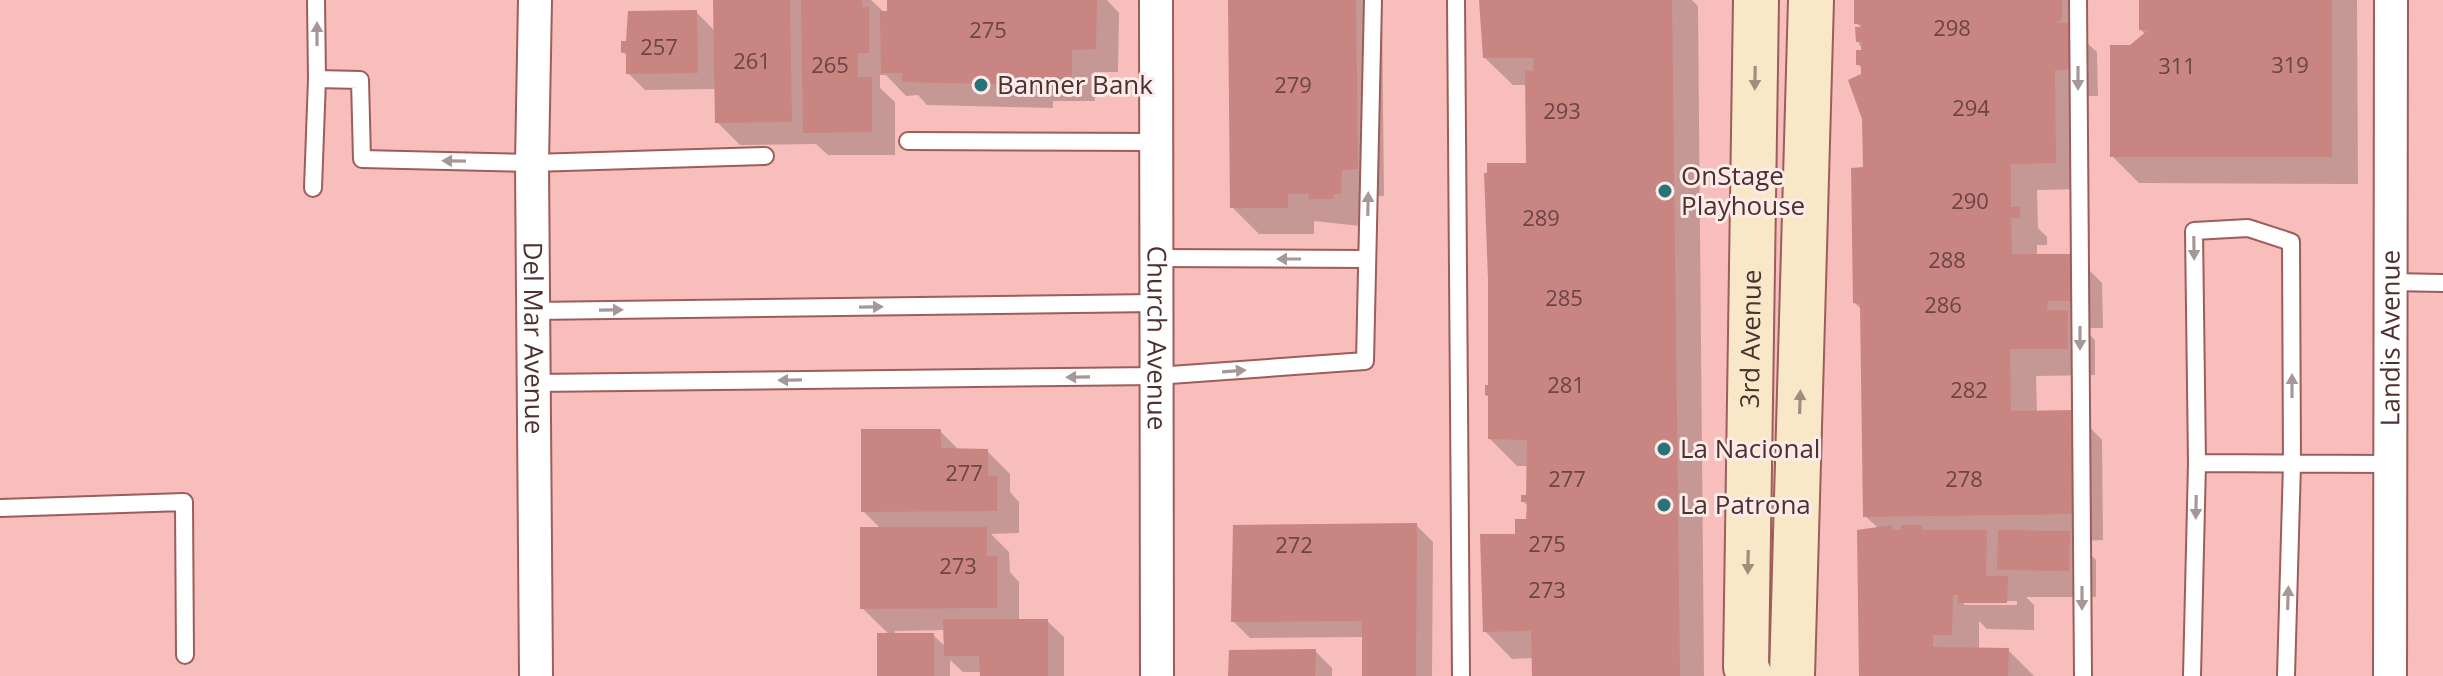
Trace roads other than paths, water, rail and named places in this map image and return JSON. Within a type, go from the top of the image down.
[{"type":"main road","name":"3rd Avenue","points":[[1750,676],[1746,667],[1756,0]]},
{"type":"main road","name":"3rd Avenue","points":[[1792,676],[1811,0]]},
{"type":"street","name":"Del Mar Avenue","points":[[535,0],[532,163],[536,676]]},
{"type":"street","name":"Church Avenue","points":[[1156,0],[1157,676]]},
{"type":"street","name":"Landis Avenue","points":[[2390,676],[2391,0]]},
{"type":"lane","points":[[313,188],[316,0]]},
{"type":"lane","points":[[534,383],[1156,376],[1365,361],[1373,0]]},
{"type":"lane","points":[[1456,0],[1461,676]]},
{"type":"lane","points":[[2078,0],[2083,676]]},
{"type":"lane","points":[[317,79],[360,80],[362,159],[532,163],[765,156]]},
{"type":"lane","points":[[908,141],[1156,142]]},
{"type":"lane","points":[[2192,676],[2197,463],[2194,231],[2248,228],[2291,242],[2292,464],[2286,676]]},
{"type":"lane","points":[[1156,258],[1367,259]]},
{"type":"lane","points":[[2389,282],[2443,283]]},
{"type":"lane","points":[[533,311],[1156,303]]},
{"type":"lane","points":[[2197,463],[2388,464]]},
{"type":"lane","points":[[0,508],[184,502],[185,655]]},
{"type":"place","name":"Banner Bank","points":[[981,85]]},
{"type":"place","name":"OnStage Playhouse","points":[[1665,191]]},
{"type":"place","name":"La Nacional","points":[[1664,449]]},
{"type":"place","name":"La Patrona","points":[[1664,505]]}]
